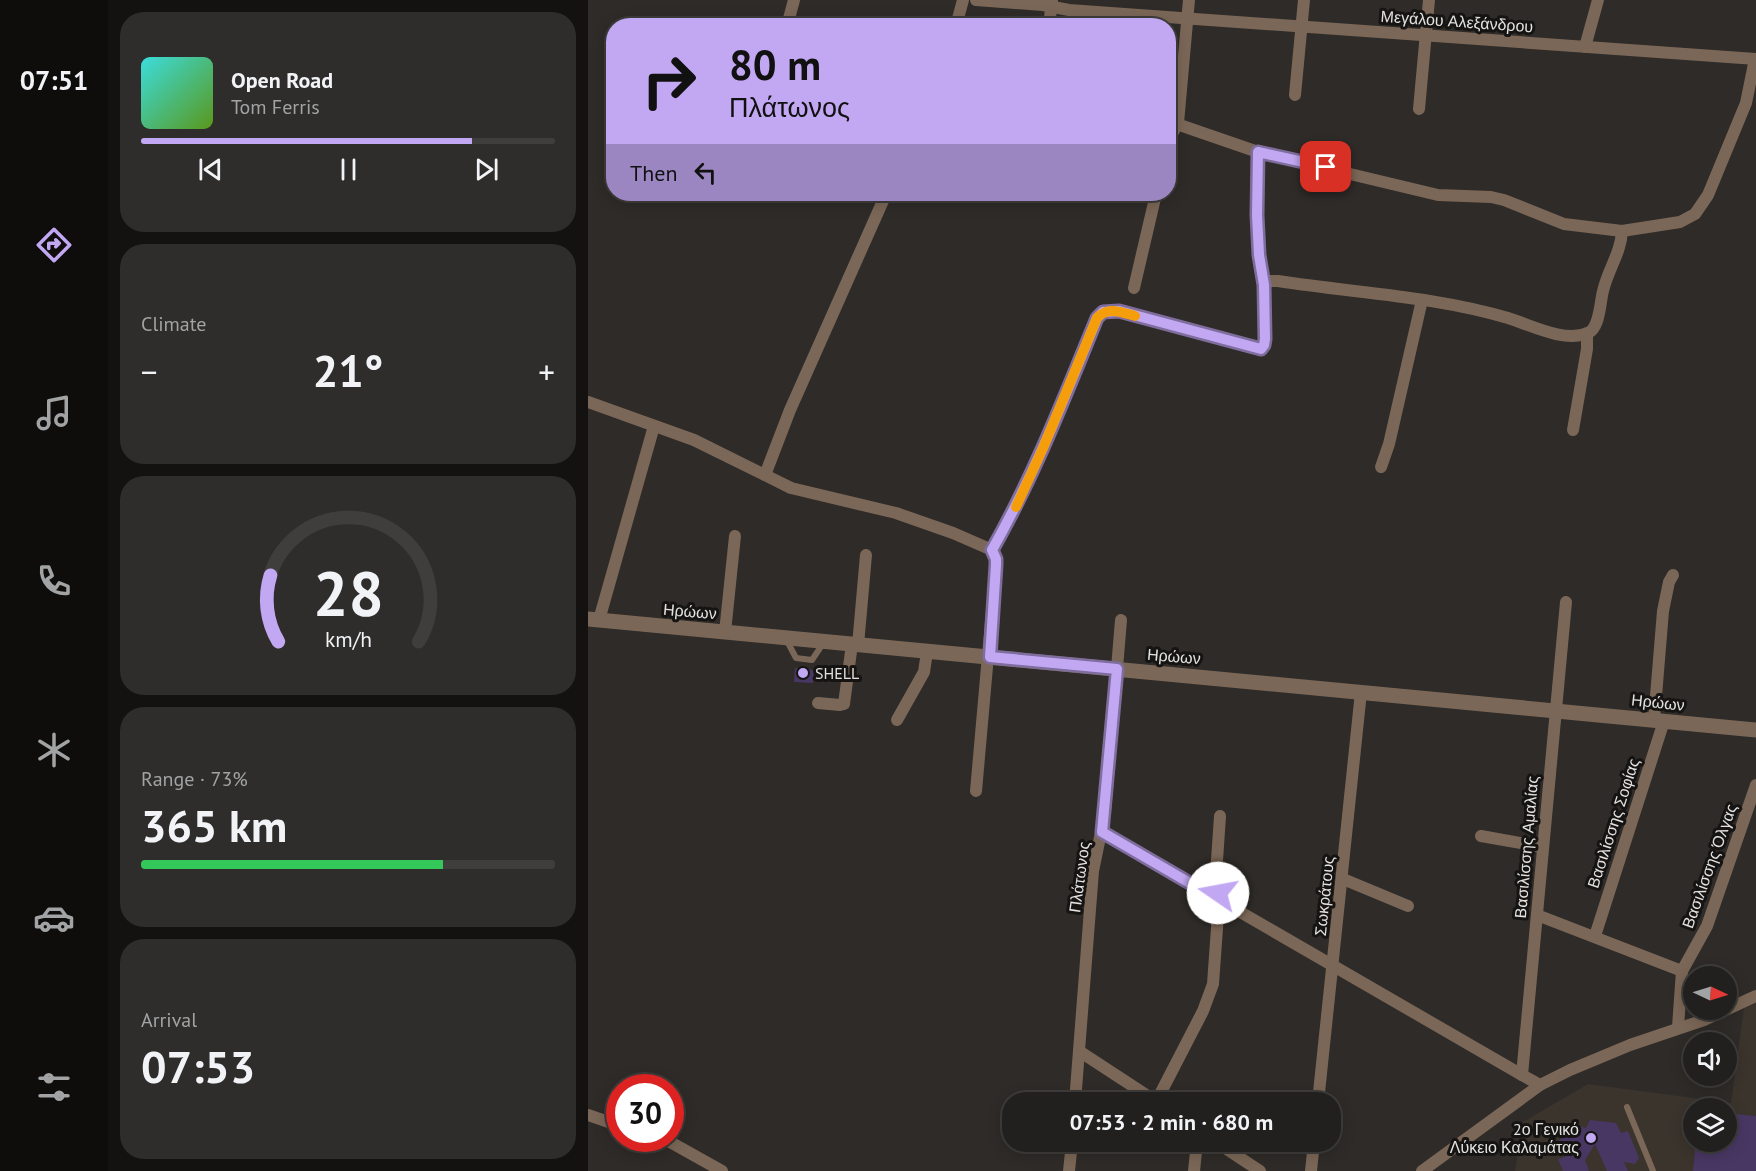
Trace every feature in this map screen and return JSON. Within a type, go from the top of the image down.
[{"type":"street","points":[[789,18],[794,0]]},
{"type":"street","points":[[958,18],[963,0]]},
{"type":"street","name":"Μεγάλου Αλεξάνδρου","points":[[976,0],[1052,3],[1187,18],[1755,59]]},
{"type":"street","points":[[1176,100],[1189,0]]},
{"type":"street","points":[[1295,95],[1304,0]]},
{"type":"street","points":[[1419,109],[1429,0]]},
{"type":"street","points":[[1585,47],[1599,0]]},
{"type":"street","points":[[1051,18],[1052,3]]},
{"type":"street","points":[[1176,123],[1258,152],[1438,195],[1491,197],[1504,200],[1564,224],[1622,231],[1680,222],[1695,214],[1708,195],[1751,104],[1755,59]]},
{"type":"street","points":[[992,550],[1043,448],[1097,318],[1103,312],[1119,311],[1261,349],[1264,345],[1264,285],[1259,255],[1257,215],[1258,152]]},
{"type":"street","points":[[765,475],[790,410],[883,201]]},
{"type":"street","points":[[1134,288],[1154,201]]},
{"type":"street","points":[[1264,285],[1270,281],[1278,281],[1422,300],[1487,312],[1558,334],[1587,333],[1593,330],[1606,279],[1621,245],[1622,231]]},
{"type":"street","points":[[1381,467],[1389,444],[1422,300]]},
{"type":"street","points":[[1573,430],[1584,370],[1587,333]]},
{"type":"street","points":[[588,402],[694,440],[791,488],[905,516],[992,550],[996,565],[990,657],[976,791]]},
{"type":"street","points":[[594,620],[654,426]]},
{"type":"street","points":[[725,633],[735,536]]},
{"type":"street","points":[[818,703],[844,704],[855,645],[866,555]]},
{"type":"street","name":"Βασιλίσσης Σοφίας","points":[[1595,936],[1659,720],[1663,611],[1672,575]]},
{"type":"street","name":"Βασιλίσσης Αμαλίας","points":[[1522,1075],[1566,602]]},
{"type":"street","name":"Ηρώων","points":[[594,620],[1756,729]]},
{"type":"street","name":"Πλάτωνος","points":[[1076,1092],[1093,871],[1102,832],[1121,620]]},
{"type":"street","points":[[897,720],[924,672],[927,651]]},
{"type":"street","name":"Σωκράτους","points":[[1319,1092],[1361,692]]},
{"type":"street","name":"Βασιλίσσης Όλγας","points":[[1678,1027],[1682,971],[1707,926],[1750,821],[1756,785]]},
{"type":"street","points":[[1162,1092],[1211,994],[1215,969],[1219,900],[1216,875],[1220,816]]},
{"type":"street","points":[[1102,832],[1540,1085]]},
{"type":"street","points":[[1481,836],[1543,847]]},
{"type":"street","points":[[1343,879],[1408,906]]},
{"type":"street","points":[[1537,915],[1682,971]]},
{"type":"street","points":[[1422,1171],[1540,1085],[1580,1066],[1678,1027],[1714,1016],[1756,996]]},
{"type":"street","points":[[1079,1051],[1142,1092]]},
{"type":"street","points":[[588,1116],[606,1122]]},
{"type":"street","points":[[684,1150],[722,1171]]},
{"type":"street","points":[[1069,1171],[1071,1152]]},
{"type":"street","points":[[1194,1171],[1196,1152]]},
{"type":"street","points":[[1231,1152],[1260,1171]]},
{"type":"street","points":[[1311,1171],[1313,1152]]},
{"type":"lane","points":[[1627,1107],[1653,1171]]},
{"type":"shaded area","points":[[1756,1003],[1756,1171],[1515,1171],[1523,1122],[1588,1084],[1693,1098],[1683,1098],[1683,1152],[1737,1152],[1737,1098],[1732,1098],[1733,1086],[1737,1086],[1737,1059],[1744,1008]]},
{"type":"building","points":[[795,668],[814,670],[813,683],[794,682]]},
{"type":"building","points":[[1737,1114],[1756,1116],[1756,1171],[1693,1171],[1695,1152],[1737,1152]]},
{"type":"building","points":[[1590,1120],[1616,1123],[1621,1133],[1628,1131],[1639,1158],[1635,1164],[1624,1162],[1628,1171],[1607,1171],[1595,1144],[1585,1160],[1589,1171],[1563,1171],[1558,1159],[1567,1156],[1558,1142],[1574,1125],[1586,1128]]},
{"type":"slow traffic","points":[[1016,507],[1097,318],[1103,312],[1110,311],[1135,316]]},
{"type":"place","name":"SHELL","points":[[803,673]]},
{"type":"place","name":"2ο Γενικό Λύκειο Καλαμάτας","points":[[1591,1138]]},
{"type":"route","points":[[1218,893],[1219,900],[1102,832],[1117,669],[990,657],[996,565],[992,550],[1043,448],[1097,318],[1103,312],[1119,311],[1261,349],[1265,339],[1265,303],[1256,202],[1258,152],[1326,167]]}]
